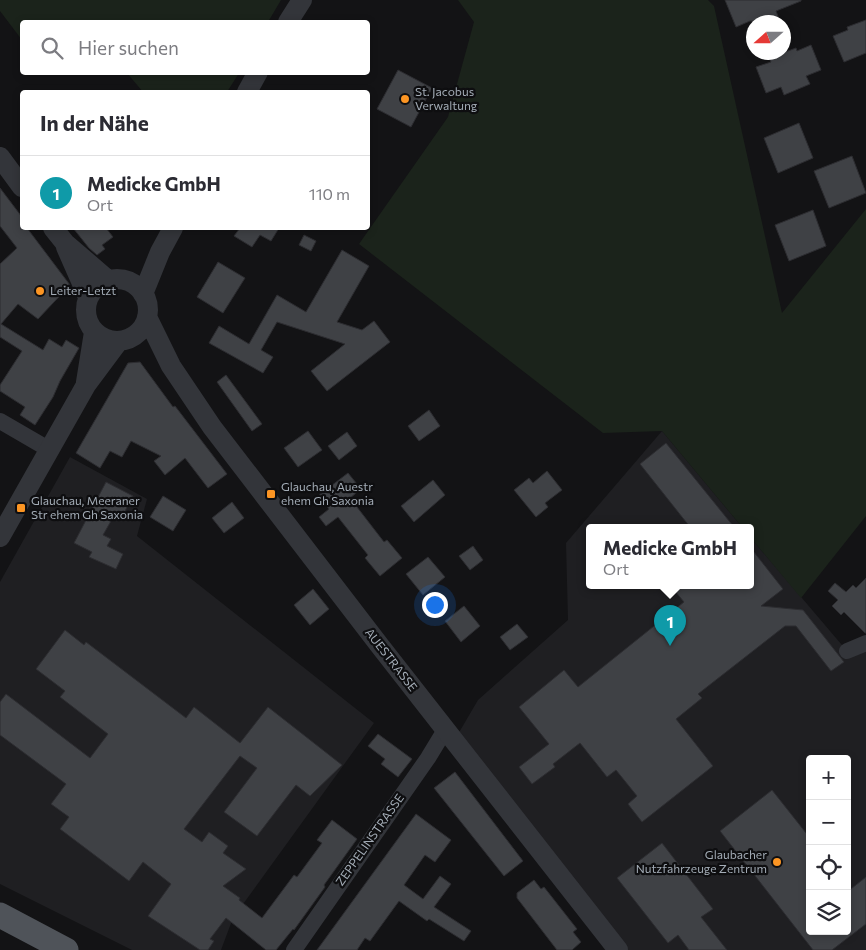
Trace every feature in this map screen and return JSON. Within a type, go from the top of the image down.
[{"type":"main road","points":[[0,915],[66,950]]},
{"type":"street","points":[[289,20],[302,0]]},
{"type":"street","points":[[248,90],[256,75]]},
{"type":"street","points":[[0,157],[20,184]]},
{"type":"street","points":[[144,294],[160,252],[172,230]]},
{"type":"street","points":[[0,537],[86,385],[125,340],[144,326],[147,318],[147,305],[144,294],[137,287],[130,282],[114,280],[59,235]]},
{"type":"street","points":[[59,235],[88,297]]},
{"type":"street","points":[[125,340],[109,341],[94,332],[90,327],[86,314],[88,297],[100,284],[114,280],[160,252]]},
{"type":"street","name":"AUESTRASSE","points":[[147,318],[171,366],[212,427],[445,730],[618,950]]},
{"type":"street","points":[[86,385],[94,332]]},
{"type":"street","name":"AUESTRASSE","points":[[125,340],[171,366]]},
{"type":"street","points":[[0,420],[50,450]]},
{"type":"street","points":[[847,651],[866,643]]},
{"type":"street","name":"ZEPPELINSTRASSE","points":[[294,950],[428,758],[445,730]]},
{"type":"shaded area","points":[[0,0],[281,0],[269,20],[20,20],[20,37],[0,11]]},
{"type":"shaded area","points":[[458,0],[708,0],[714,6],[782,313],[866,209],[866,516],[801,598],[754,542],[754,524],[740,524],[662,431],[603,433],[359,244],[448,117],[474,22]]},
{"type":"shaded area","points":[[129,75],[238,75],[228,90],[141,90]]},
{"type":"shaded area","points":[[662,431],[740,524],[586,524],[586,589],[754,589],[754,542],[847,651],[866,643],[866,950],[620,950],[454,741],[478,700],[568,620],[566,543]]},
{"type":"shaded area","points":[[70,457],[147,499],[137,536],[374,723],[233,918],[221,950],[132,950],[0,884],[0,582]]},
{"type":"building","points":[[725,0],[801,0],[776,11],[778,15],[746,15],[746,23],[736,27]]},
{"type":"building","points":[[866,20],[866,53],[844,62],[833,36],[848,30],[847,27]]},
{"type":"building","points":[[811,45],[821,70],[806,76],[810,84],[784,95],[781,87],[766,93],[756,67],[771,62],[770,60],[791,60],[791,50],[796,48],[797,51]]},
{"type":"building","name":"St. Jacobus Verwaltung","points":[[398,70],[432,88],[411,127],[377,109]]},
{"type":"building","points":[[799,123],[813,158],[778,173],[764,138]]},
{"type":"building","points":[[852,156],[866,193],[829,208],[814,171]]},
{"type":"building","points":[[0,188],[20,214],[20,230],[29,230],[70,285],[38,319],[18,304],[1,324],[43,350],[49,339],[62,347],[66,340],[79,348],[53,397],[35,425],[20,415],[25,407],[0,391],[0,385],[22,351],[0,337],[0,264],[17,248],[0,226]]},
{"type":"building","points":[[813,210],[826,246],[789,261],[775,225]]},
{"type":"building","points":[[75,230],[108,230],[113,237],[102,245],[105,249],[97,255]]},
{"type":"building","points":[[238,230],[278,230],[271,241],[260,235],[252,247],[234,236]]},
{"type":"building","points":[[304,235],[316,241],[311,251],[299,245]]},
{"type":"building","points":[[342,250],[369,266],[337,322],[362,330],[374,321],[390,342],[327,391],[311,371],[345,344],[277,322],[261,350],[273,357],[263,373],[209,343],[219,326],[249,344],[277,295],[306,312]]},
{"type":"building","points":[[218,262],[245,278],[223,313],[197,297]]},
{"type":"building","points":[[140,362],[173,407],[175,406],[227,474],[208,488],[185,458],[165,475],[154,461],[161,456],[131,441],[122,457],[110,451],[100,468],[76,453],[128,363]]},
{"type":"building","points":[[226,375],[262,424],[252,431],[217,382]]},
{"type":"building","points":[[429,410],[440,426],[419,441],[408,426]]},
{"type":"building","points":[[308,431],[322,450],[298,467],[284,448]]},
{"type":"building","points":[[347,432],[357,446],[339,460],[328,446]]},
{"type":"building","points":[[666,443],[732,524],[688,524],[640,464]]},
{"type":"building","points":[[547,471],[562,490],[545,503],[548,507],[536,517],[514,490],[529,478],[533,483]]},
{"type":"building","points":[[348,473],[361,489],[350,498],[384,542],[387,540],[402,558],[380,576],[365,558],[368,555],[338,517],[326,526],[319,517],[329,509],[318,496]]},
{"type":"building","points":[[433,480],[445,495],[414,522],[401,506]]},
{"type":"building","points":[[106,482],[133,496],[122,517],[115,514],[103,535],[111,539],[107,546],[123,554],[116,569],[89,557],[92,552],[74,543]]},
{"type":"building","points":[[163,496],[186,510],[173,531],[150,517]]},
{"type":"building","points":[[232,502],[244,518],[224,533],[212,518]]},
{"type":"building","points":[[473,546],[483,560],[470,570],[459,556]]},
{"type":"building","points":[[754,552],[783,589],[761,606],[803,610],[844,662],[831,671],[796,626],[785,626],[698,694],[702,698],[676,719],[713,766],[642,822],[628,804],[637,796],[616,770],[607,777],[580,743],[553,764],[555,767],[532,784],[519,767],[549,744],[519,707],[564,670],[578,687],[684,602],[673,589],[754,589]]},
{"type":"building","points":[[428,557],[445,577],[423,595],[406,574]]},
{"type":"building","points":[[866,578],[865,633],[844,612],[841,615],[832,606],[838,600],[828,591],[835,583],[846,592],[853,585],[856,588]]},
{"type":"building","points":[[313,589],[329,609],[310,625],[294,605]]},
{"type":"building","points":[[464,606],[480,626],[461,642],[445,621]]},
{"type":"building","points":[[517,624],[528,637],[510,650],[500,637]]},
{"type":"building","points":[[65,630],[84,645],[86,642],[186,718],[194,707],[240,743],[268,707],[342,765],[310,796],[296,785],[257,836],[224,812],[257,768],[240,756],[184,829],[202,842],[209,832],[228,846],[223,853],[246,869],[223,886],[240,898],[239,900],[262,918],[294,875],[297,877],[322,843],[317,840],[332,820],[357,839],[294,930],[276,950],[266,950],[226,918],[210,939],[214,941],[208,950],[200,950],[148,916],[171,884],[143,862],[129,881],[60,829],[69,817],[51,804],[66,784],[0,735],[0,702],[6,694],[90,758],[108,734],[60,697],[65,691],[36,669]]},
{"type":"building","points":[[378,734],[412,759],[398,777],[381,764],[385,759],[368,746]]},
{"type":"building","points":[[455,772],[523,861],[504,876],[434,788]]},
{"type":"building","name":"Glaubacher Nutzfahrzeuge Zentrum","points":[[772,790],[806,833],[806,935],[851,935],[851,889],[866,877],[866,924],[832,950],[813,950],[720,831]]},
{"type":"building","points":[[416,814],[451,840],[435,862],[425,855],[404,885],[423,899],[440,876],[451,884],[434,907],[471,931],[464,941],[429,919],[427,921],[399,901],[370,941],[365,938],[357,950],[317,950]]},
{"type":"building","points":[[662,843],[713,909],[701,917],[727,950],[689,950],[678,935],[668,943],[617,878]]},
{"type":"building","points":[[534,880],[541,889],[544,887],[577,929],[573,932],[581,942],[572,950],[557,950],[517,898],[517,893]]},
{"type":"place","name":"St. Jacobus Verwaltung","points":[[405,99]]},
{"type":"place","name":"Leiter-Letzt","points":[[40,291]]},
{"type":"place","name":"Glauchau, Auestr ehem Gh Saxonia","points":[[271,494]]},
{"type":"place","name":"Glauchau, Meeraner Str ehem Gh Saxonia","points":[[21,508]]},
{"type":"place","name":"Medicke GmbH","points":[[670,646]]},
{"type":"place","name":"Glaubacher Nutzfahrzeuge Zentrum","points":[[777,862]]}]
